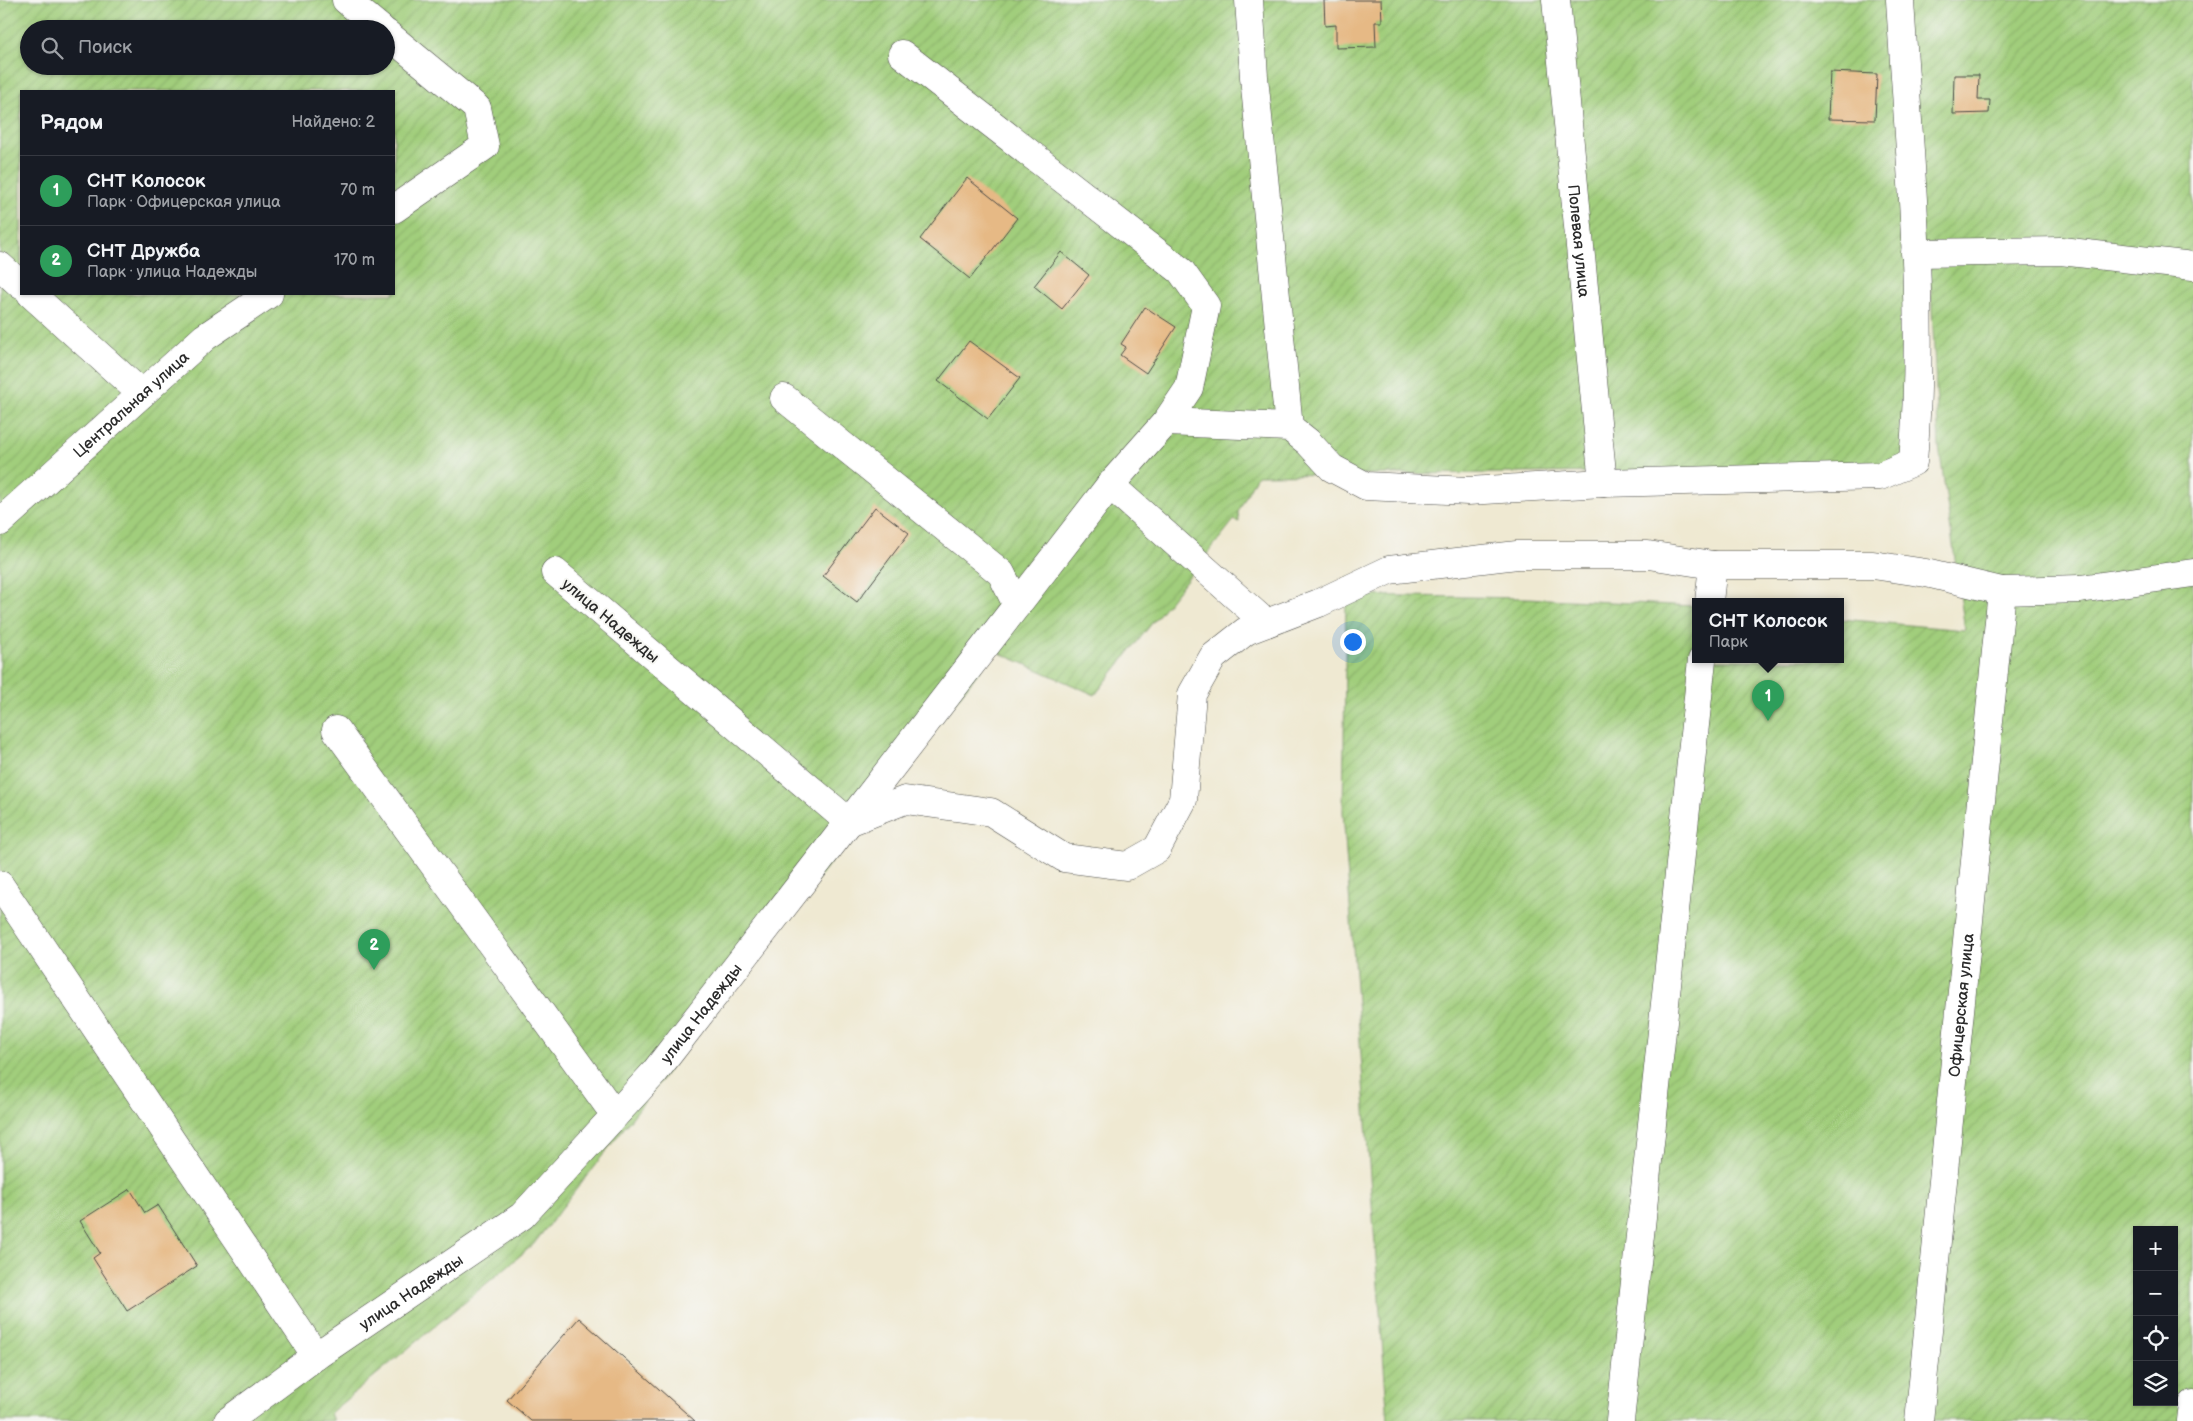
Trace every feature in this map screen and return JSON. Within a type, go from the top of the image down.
[{"type":"street","points":[[346,0],[370,20]]},
{"type":"street","points":[[1249,0],[1254,77],[1289,427]]},
{"type":"street","name":"Полевая улица","points":[[1556,0],[1603,483]]},
{"type":"street","points":[[1166,422],[1289,427],[1308,442],[1332,468],[1366,486],[1468,491],[1603,483],[1880,476],[1913,462],[1918,407],[1916,253],[1900,0]]},
{"type":"street","points":[[395,40],[477,108],[485,146],[395,208]]},
{"type":"street","points":[[849,822],[1110,485],[1166,422],[1189,388],[1206,306],[1181,271],[902,54]]},
{"type":"street","points":[[1916,253],[2061,251],[2193,266]]},
{"type":"street","points":[[0,266],[20,284]]},
{"type":"street","points":[[32,295],[142,394]]},
{"type":"street","name":"Центральная улица","points":[[0,522],[206,337],[268,295]]},
{"type":"street","points":[[784,398],[1001,573],[1017,605]]},
{"type":"street","points":[[1110,485],[1266,623]]},
{"type":"street","points":[[849,822],[905,800],[991,812],[1064,858],[1127,866],[1157,849],[1183,800],[1192,694],[1213,657],[1246,631],[1319,603],[1389,570],[1517,555],[1648,555],[1713,565],[1873,566],[1926,573],[2002,591],[2080,589],[2193,573]]},
{"type":"street","points":[[1709,598],[1713,565]]},
{"type":"street","name":"улица Надежды","points":[[228,1421],[316,1356],[522,1216],[654,1073],[849,822],[555,572]]},
{"type":"street","name":"Офицерская улица","points":[[1919,1421],[2002,591]]},
{"type":"street","points":[[1620,1421],[1702,663]]},
{"type":"street","points":[[336,730],[615,1115]]},
{"type":"street","points":[[0,885],[316,1356]]},
{"type":"street","points":[[2191,1421],[2193,1404]]},
{"type":"green space","points":[[0,0],[2193,0],[2193,1421],[1388,1421],[1343,812],[1346,595],[1527,598],[1692,606],[1692,663],[1844,663],[1844,619],[1965,630],[1939,447],[1929,251],[1905,470],[1257,475],[1238,512],[1239,522],[1234,520],[1095,695],[995,651],[533,1245],[330,1413],[333,1421],[0,1421]]},
{"type":"building","points":[[1324,0],[1381,0],[1382,22],[1375,22],[1376,47],[1336,48],[1336,25],[1325,26]]},
{"type":"building","points":[[1830,72],[1877,74],[1875,120],[1828,119]]},
{"type":"building","points":[[1954,75],[1979,75],[1978,100],[1990,100],[1989,113],[1953,114]]},
{"type":"building","points":[[967,178],[1017,218],[970,279],[920,239]]},
{"type":"building","points":[[1061,252],[1089,275],[1062,309],[1034,286]]},
{"type":"building","points":[[1145,307],[1176,327],[1146,373],[1120,355],[1126,347],[1121,344]]},
{"type":"building","points":[[969,341],[1020,378],[988,419],[938,381]]},
{"type":"building","points":[[875,507],[909,533],[857,602],[823,576]]},
{"type":"building","points":[[130,1189],[145,1213],[158,1205],[197,1266],[127,1311],[93,1258],[100,1253],[80,1221]]},
{"type":"building","points":[[579,1318],[695,1421],[531,1421],[507,1400]]},
{"type":"place","name":"СНТ Колосок","points":[[1768,721]]},
{"type":"place","name":"СНТ Дружба","points":[[374,970]]}]
